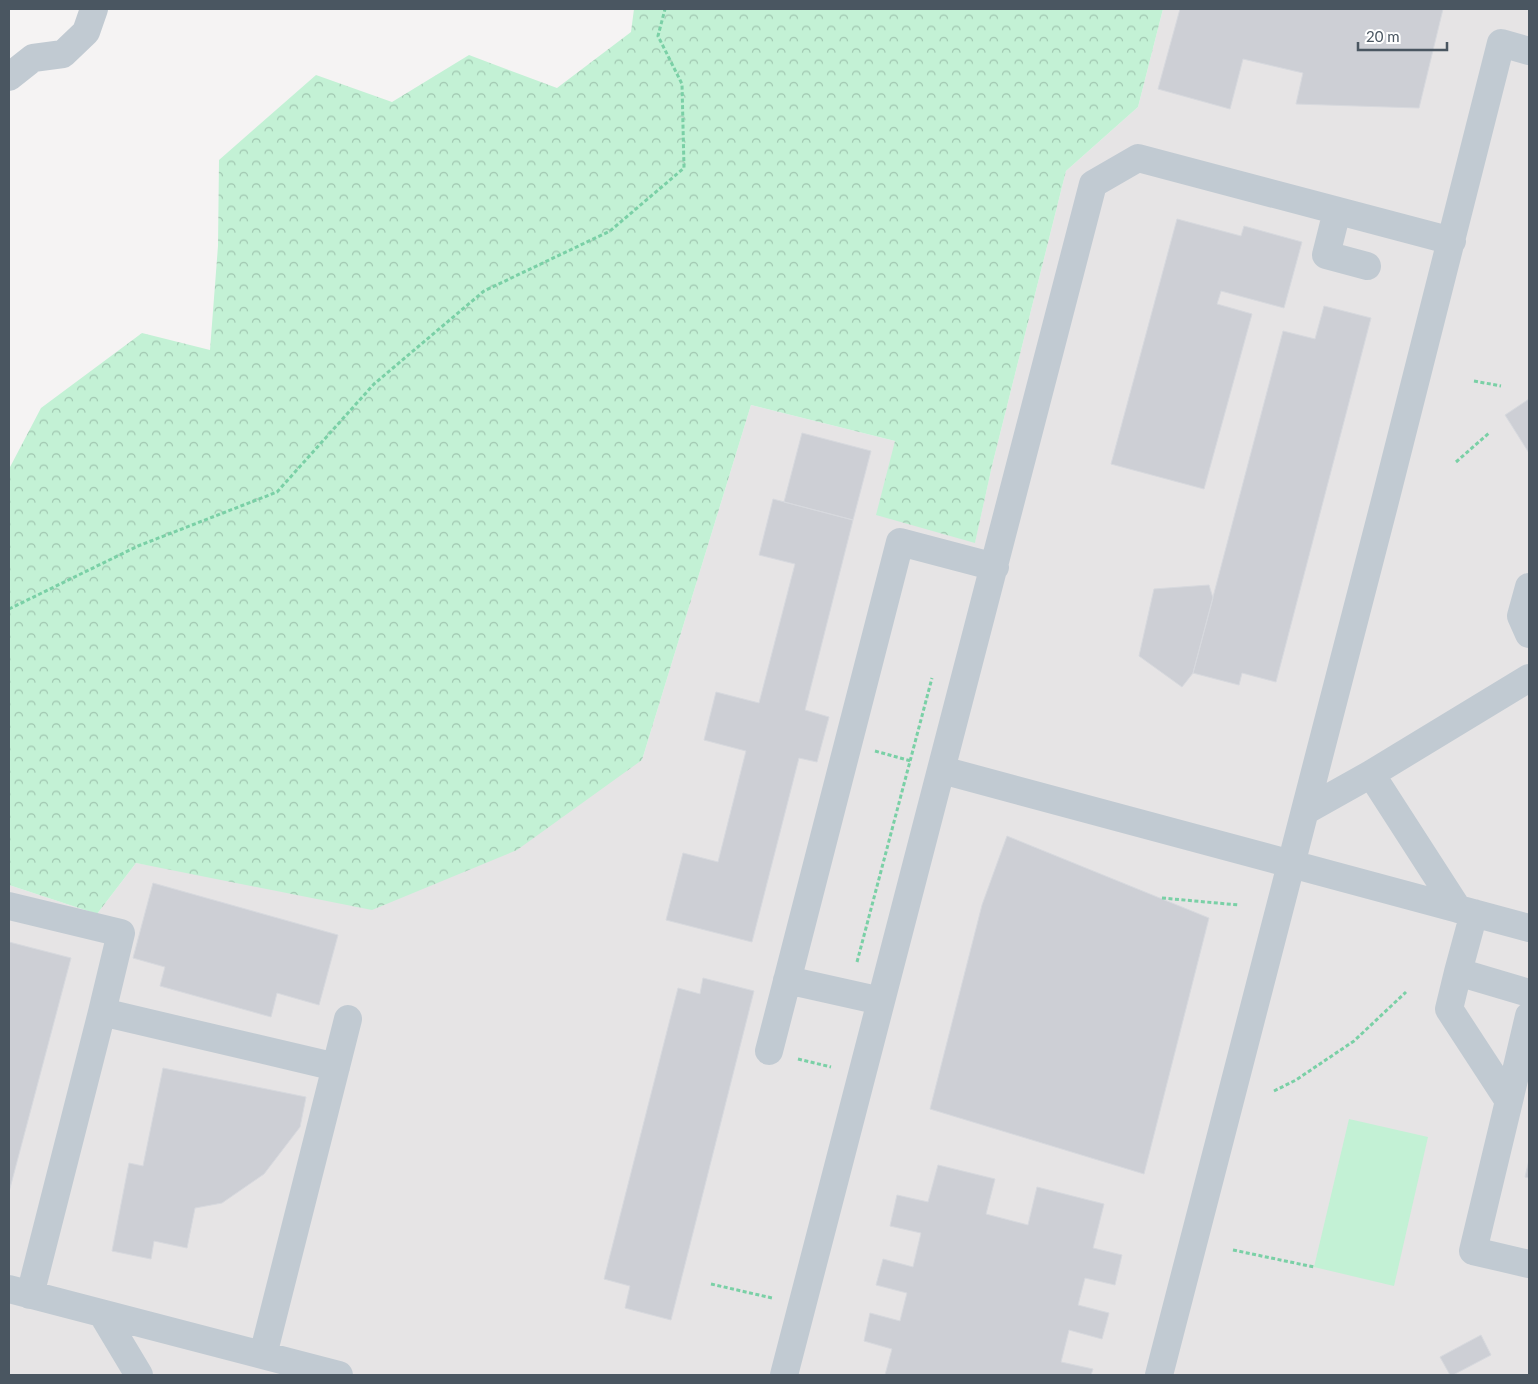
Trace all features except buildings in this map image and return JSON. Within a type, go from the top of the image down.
[{"type":"street","points":[[9,77],[33,58],[63,54],[86,32],[94,9]]},
{"type":"street","points":[[1159,1375],[1452,241],[1501,43],[1529,51]]},
{"type":"street","points":[[784,1375],[1093,184],[1138,158],[1452,241]]},
{"type":"street","points":[[1337,211],[1326,255],[1367,266]]},
{"type":"street","points":[[769,1051],[900,542],[995,567]]},
{"type":"street","points":[[1529,587],[1521,616],[1529,634]]},
{"type":"street","points":[[1305,811],[1371,774],[1529,678]]},
{"type":"street","points":[[942,770],[1529,928]]},
{"type":"street","points":[[1371,774],[1466,911],[1458,972],[1449,1009],[1510,1101]]},
{"type":"street","points":[[9,906],[121,933],[102,1012],[20,1292],[339,1375]]},
{"type":"street","points":[[1458,972],[1529,993]]},
{"type":"street","points":[[787,980],[881,1001]]},
{"type":"street","points":[[102,1012],[336,1067]]},
{"type":"street","points":[[1529,1016],[1473,1250],[1529,1264]]},
{"type":"street","points":[[264,1355],[348,1019]]},
{"type":"street","points":[[103,1315],[139,1375]]},
{"type":"path","points":[[9,609],[138,546],[277,492],[374,384],[484,290],[610,231],[684,168],[682,84],[658,36],[665,9]]},
{"type":"path","points":[[1474,381],[1501,386]]},
{"type":"path","points":[[1456,462],[1489,433]]},
{"type":"path","points":[[857,962],[933,674]]},
{"type":"path","points":[[848,744],[910,761]]},
{"type":"path","points":[[1162,898],[1239,905]]},
{"type":"path","points":[[1274,1091],[1296,1080],[1354,1041],[1406,992]]},
{"type":"path","points":[[769,1051],[831,1067]]},
{"type":"path","points":[[1233,1250],[1314,1267]]},
{"type":"path","points":[[711,1284],[772,1298]]},
{"type":"shaded area","points":[[1163,9],[1529,9],[1529,1375],[9,1375],[9,885],[97,914],[136,863],[179,870],[642,760],[751,405],[895,441],[975,542],[992,466],[1066,171],[1138,107]]},
{"type":"green space","points":[[634,9],[1163,9],[1138,107],[1066,171],[992,466],[975,543],[876,515],[895,441],[751,405],[642,760],[517,850],[372,910],[136,863],[97,914],[9,885],[9,469],[41,408],[142,333],[210,350],[218,246],[219,160],[316,75],[392,102],[469,55],[557,88],[631,32]]},
{"type":"green space","points":[[1349,1119],[1428,1137],[1394,1286],[1314,1267]]}]
